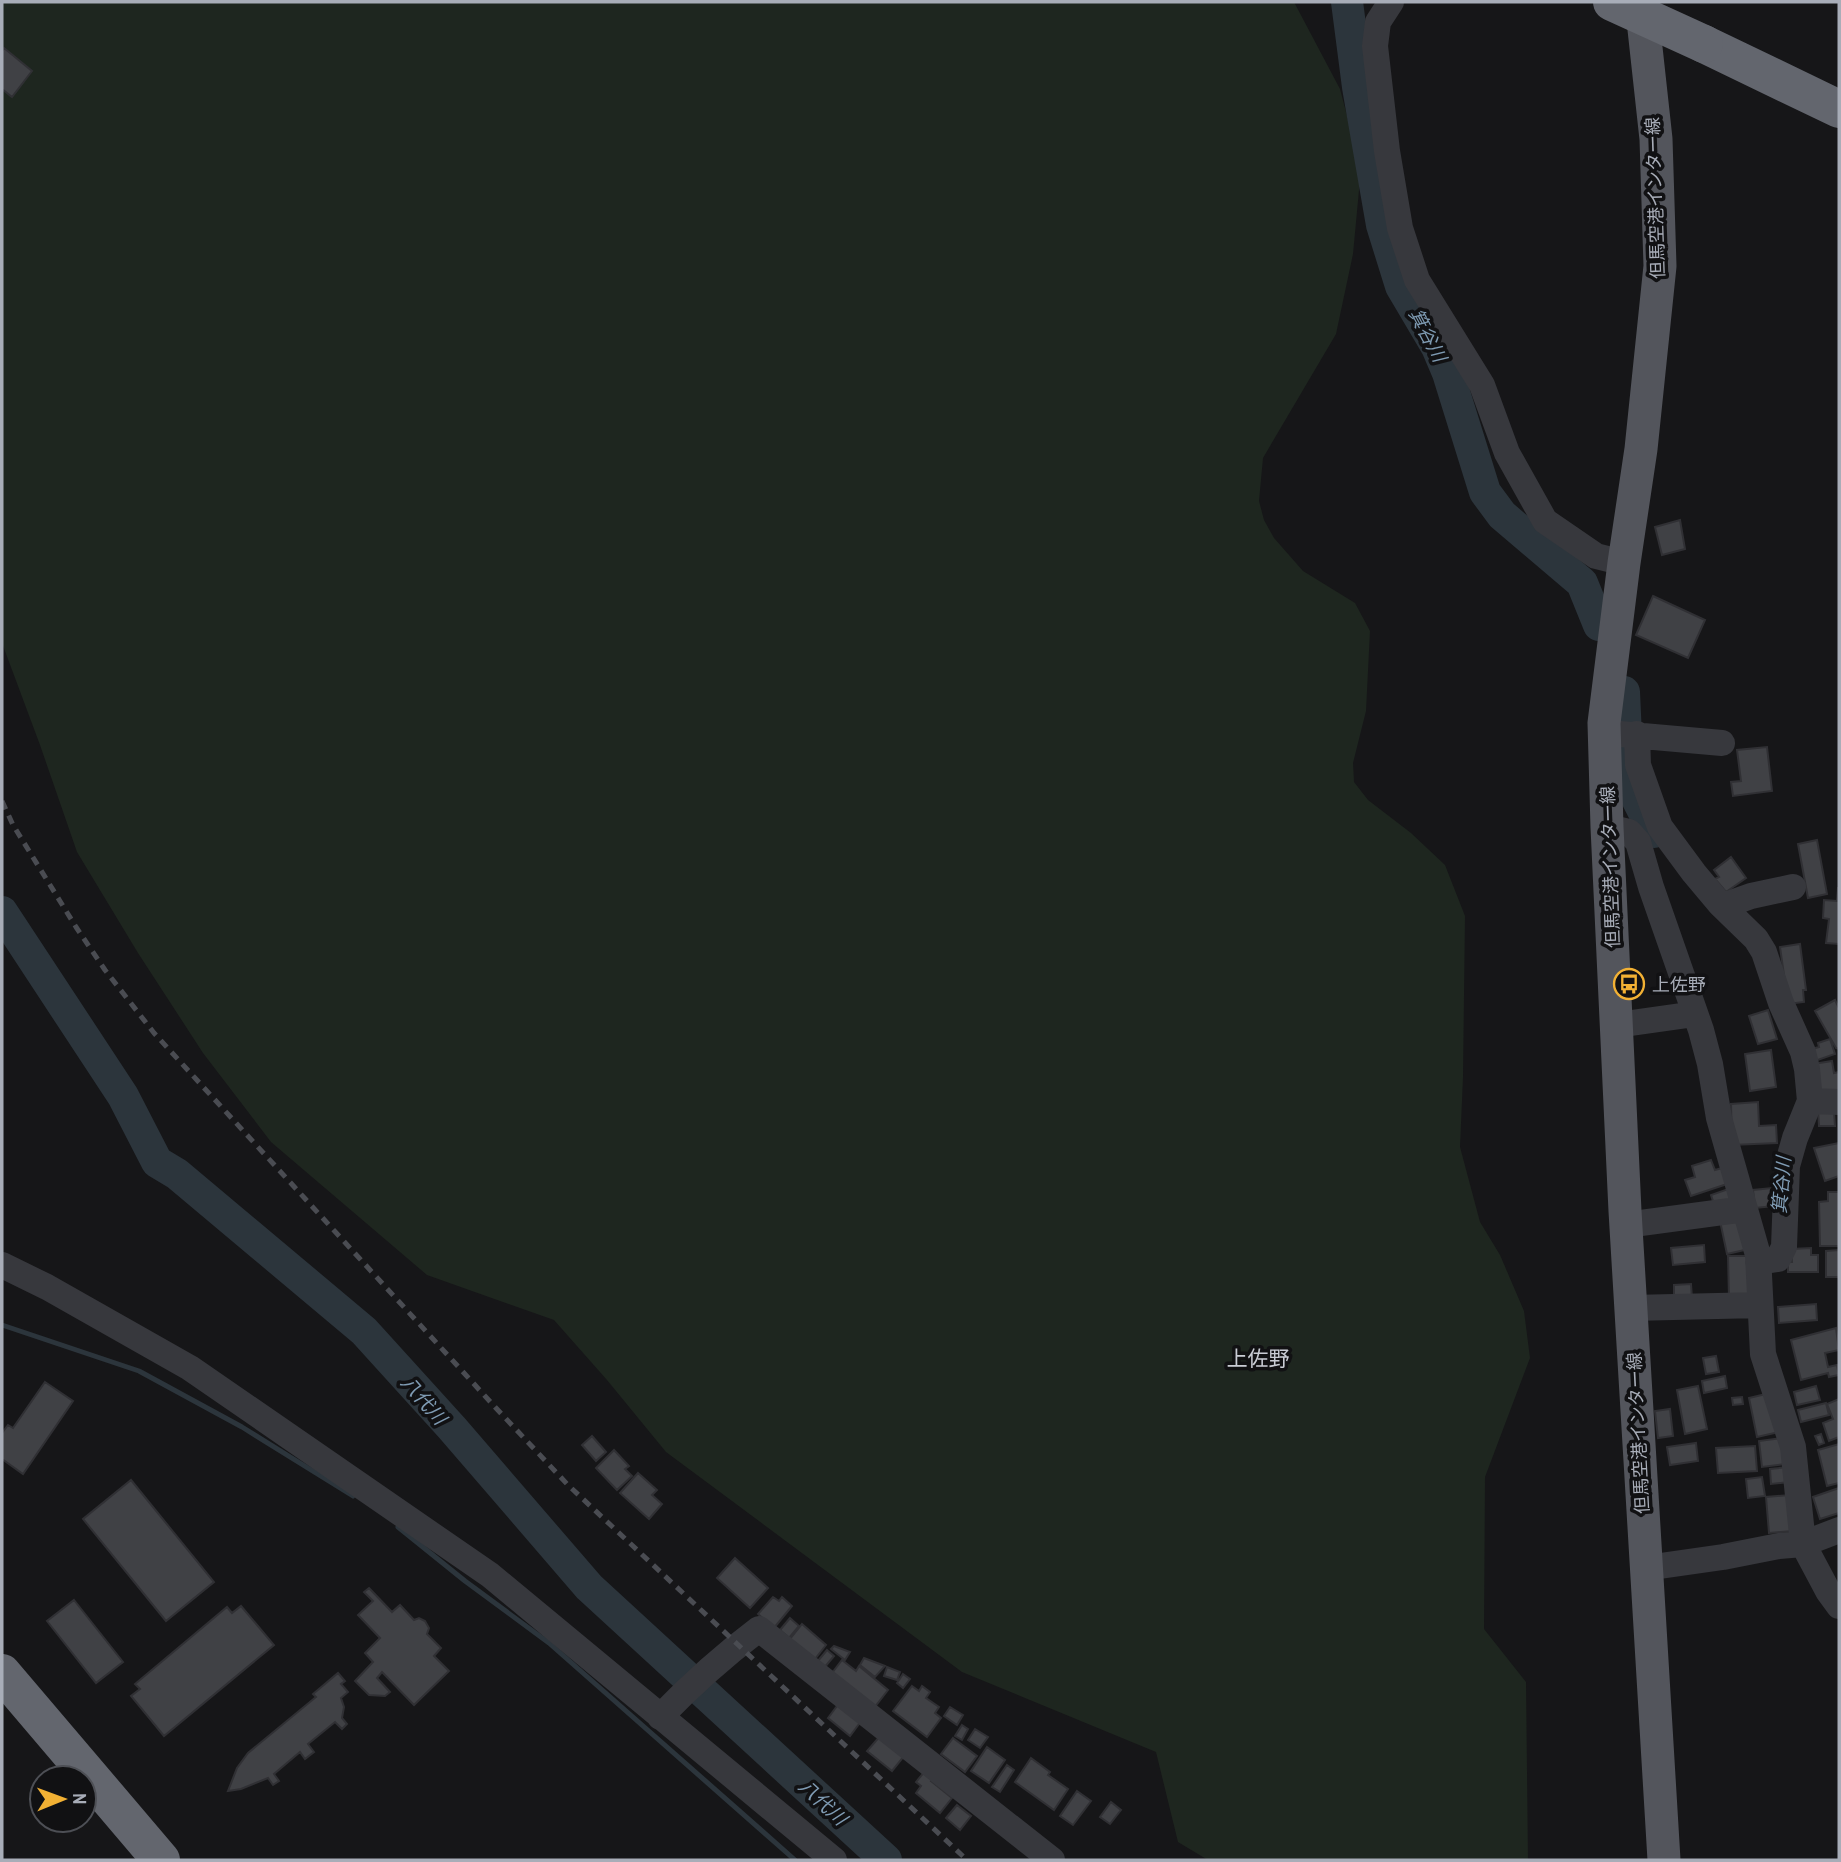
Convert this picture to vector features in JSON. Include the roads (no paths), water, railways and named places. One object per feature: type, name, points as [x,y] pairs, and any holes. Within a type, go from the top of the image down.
[{"type":"highway","points":[[1612,2],[1839,109]]},
{"type":"highway","points":[[2,1673],[161,1860]]},
{"type":"main road","name":"但馬空港インター線","points":[[1641,2],[1656,139],[1660,266],[1641,449],[1623,563],[1605,733],[1620,832],[1617,1025],[1626,1224],[1664,1860]]},
{"type":"street","points":[[1391,2],[1378,22],[1375,46],[1387,151],[1400,228],[1417,280],[1482,385],[1507,453],[1545,521],[1595,556],[1623,563]]},
{"type":"street","points":[[1605,733],[1721,743]]},
{"type":"street","points":[[1637,734],[1638,765],[1660,827],[1694,873],[1747,928],[1764,952],[1781,1003],[1803,1052],[1807,1069],[1810,1101],[1787,1166],[1784,1247],[1778,1258],[1758,1262]]},
{"type":"street","points":[[1620,832],[1660,827]]},
{"type":"street","points":[[1620,832],[1638,842],[1646,874],[1710,1064],[1719,1118],[1758,1262],[1763,1354],[1793,1447],[1802,1544],[1839,1606]]},
{"type":"street","points":[[1723,906],[1793,887]]},
{"type":"street","points":[[1617,1025],[1695,1014]]},
{"type":"street","points":[[1810,1101],[1839,1102]]},
{"type":"street","points":[[1626,1224],[1745,1209]]},
{"type":"street","points":[[2,1265],[47,1287],[190,1368],[490,1575],[834,1860]]},
{"type":"street","points":[[1631,1308],[1760,1305]]},
{"type":"street","points":[[1646,1568],[1802,1544],[1839,1530]]},
{"type":"street","points":[[660,1717],[689,1687],[759,1629],[1052,1860]]},
{"type":"waterway","name":"箕谷川","points":[[1347,2],[1358,87],[1382,225],[1401,286],[1437,347],[1448,373],[1485,492],[1502,515],[1582,583],[1599,625]]},
{"type":"waterway","name":"箕谷川","points":[[1624,692],[1628,781],[1654,832]]},
{"type":"waterway","name":"八代川","points":[[2,912],[123,1096],[157,1162],[177,1174],[364,1331],[589,1587],[886,1860]]},
{"type":"waterway","points":[[2,1325],[139,1371],[242,1427],[353,1496]]},
{"type":"waterway","points":[[398,1527],[549,1643],[795,1860]]},
{"type":"railway","points":[[2,801],[13,825],[76,927],[105,970],[154,1033],[568,1485],[967,1860]]},
{"type":"place","name":"上佐野","points":[[1629,984]]},
{"type":"district","name":"上佐野","points":[[1258,1358]]}]
